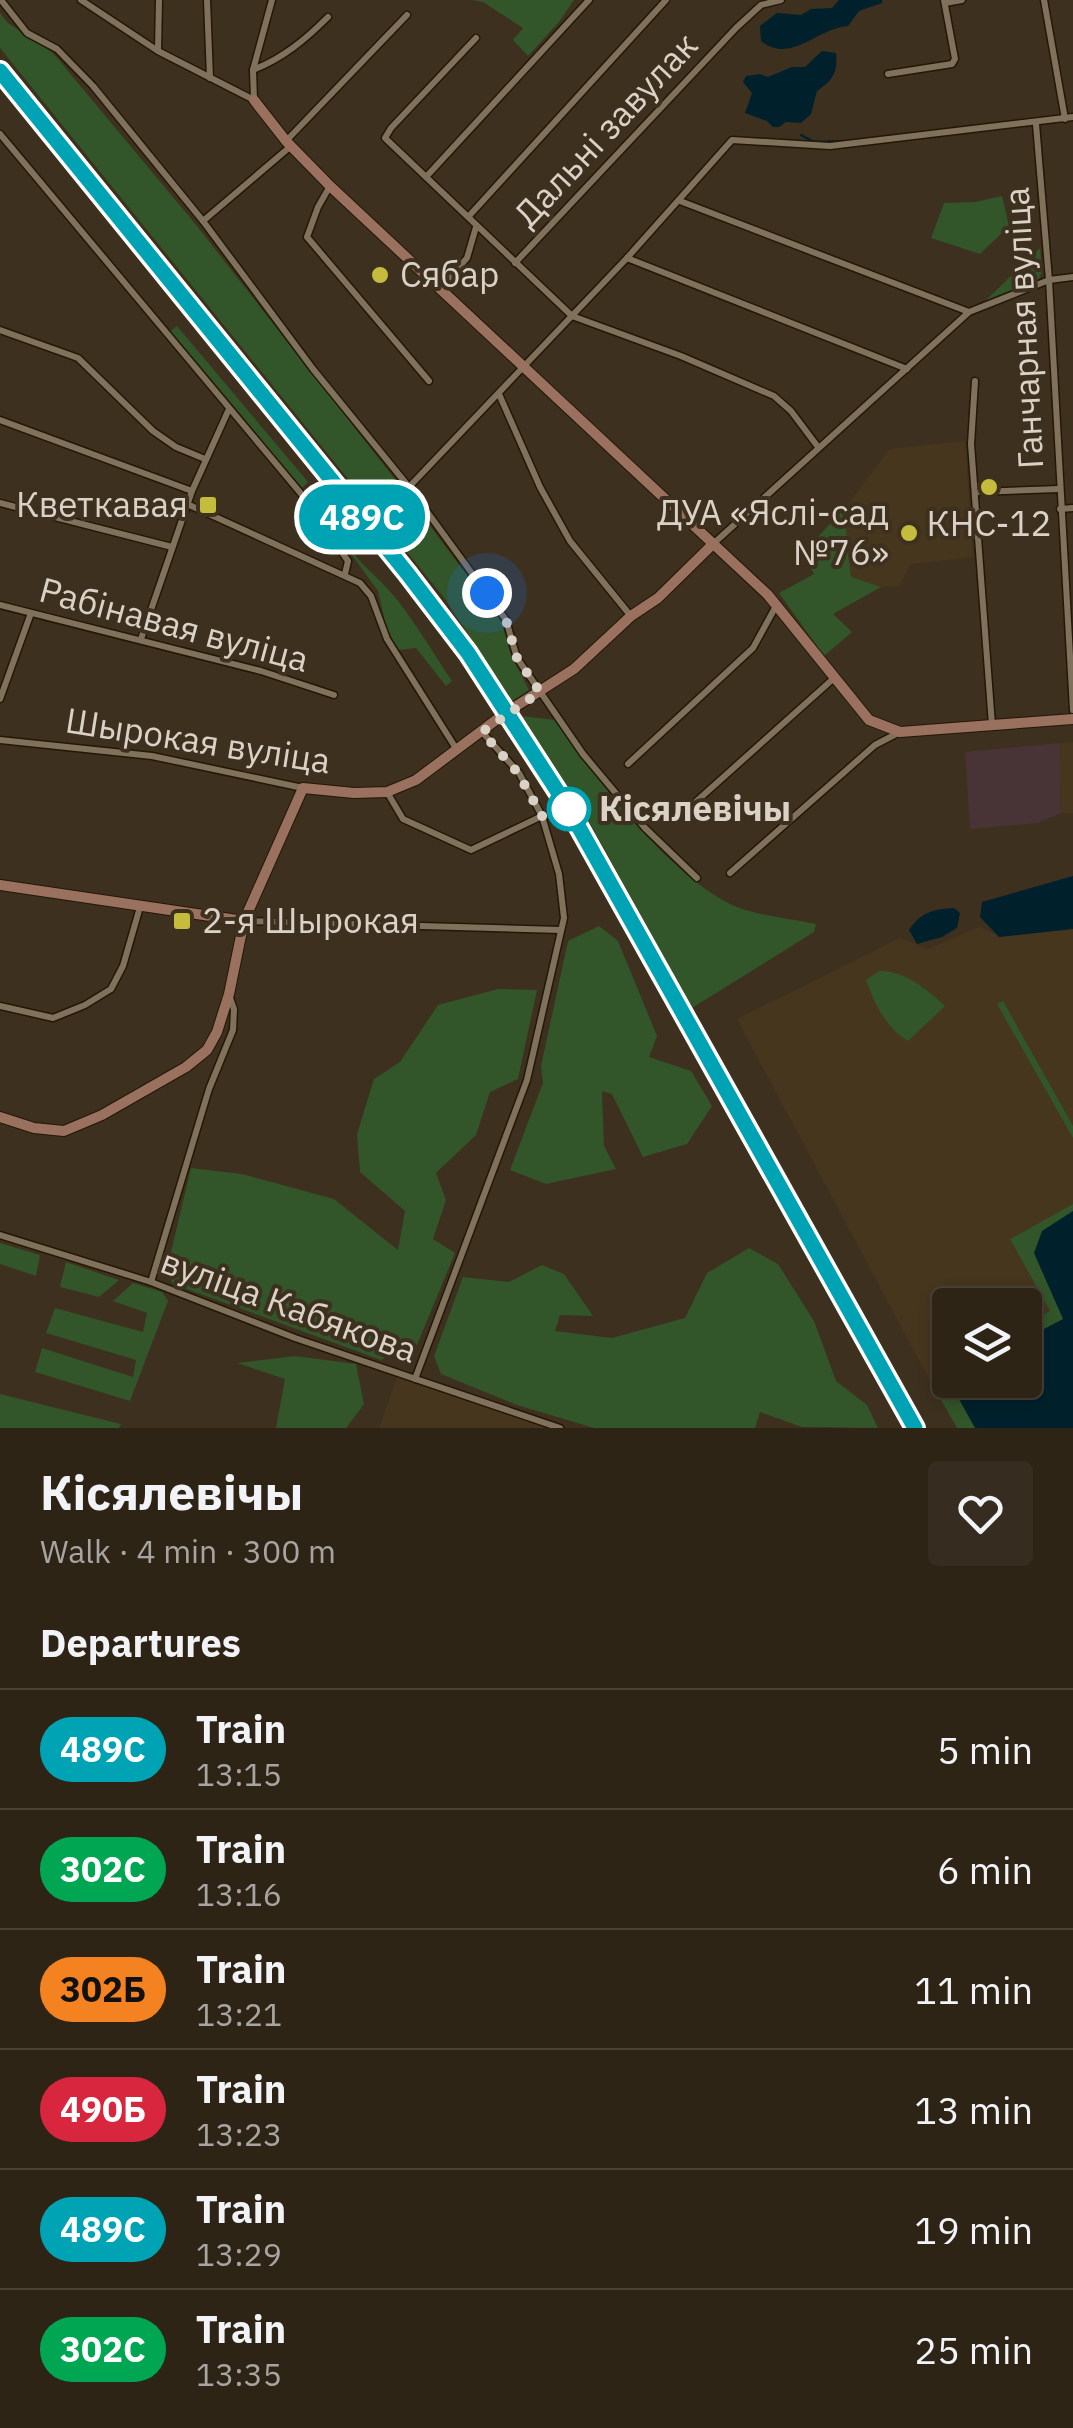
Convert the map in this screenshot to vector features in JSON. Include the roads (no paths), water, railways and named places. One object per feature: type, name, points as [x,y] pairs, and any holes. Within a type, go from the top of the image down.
[{"type":"street","points":[[1,0],[28,33],[57,49],[93,86],[202,220],[409,487],[506,620],[517,658],[618,797],[697,878]]},
{"type":"street","points":[[81,0],[158,51],[254,100],[288,144],[330,186],[776,605],[869,720],[900,732]]},
{"type":"street","points":[[158,51],[159,0]]},
{"type":"street","points":[[207,0],[210,78]]},
{"type":"street","points":[[254,100],[253,70],[272,0]]},
{"type":"street","points":[[426,177],[589,0]]},
{"type":"street","points":[[468,216],[666,0]]},
{"type":"street","name":"Дальні завулак","points":[[515,263],[736,28],[762,5],[782,0]]},
{"type":"street","points":[[888,74],[952,64],[955,58],[945,2],[962,0]]},
{"type":"street","points":[[409,487],[627,258],[732,140],[830,146],[1069,118],[1044,0]]},
{"type":"street","points":[[202,220],[288,144],[407,14]]},
{"type":"street","points":[[253,70],[275,61],[328,17]]},
{"type":"street","points":[[476,38],[390,128],[385,138],[572,316],[774,396],[792,410],[818,447]]},
{"type":"street","name":"Ганчарная вуліца","points":[[1036,124],[1049,280],[1073,710]]},
{"type":"street","points":[[0,134],[304,496],[348,561],[345,574]]},
{"type":"street","points":[[330,186],[307,238],[430,382]]},
{"type":"street","points":[[680,200],[969,312]]},
{"type":"street","points":[[440,288],[467,258],[476,227]]},
{"type":"street","points":[[627,258],[907,369]]},
{"type":"street","points":[[713,544],[969,312],[1049,280],[1073,278]]},
{"type":"street","points":[[0,330],[78,358],[152,430],[205,458]]},
{"type":"street","points":[[975,380],[971,444],[992,724]]},
{"type":"street","points":[[499,394],[540,488],[570,542],[631,616]]},
{"type":"street","points":[[140,639],[187,504],[228,408]]},
{"type":"street","points":[[0,420],[192,491]]},
{"type":"street","points":[[975,492],[1058,489]]},
{"type":"street","points":[[0,503],[172,547]]},
{"type":"street","points":[[187,504],[360,583],[371,596],[388,639],[458,751]]},
{"type":"street","points":[[1060,508],[1073,508]]},
{"type":"street","name":"Шырокая вуліца","points":[[0,740],[152,756],[303,788],[387,792],[416,780],[574,668],[631,616],[658,598],[713,544]]},
{"type":"street","name":"Рабінавая вуліца","points":[[0,605],[260,671],[334,696]]},
{"type":"street","points":[[628,764],[754,648],[776,605]]},
{"type":"street","points":[[0,699],[31,613]]},
{"type":"street","points":[[680,816],[833,679]]},
{"type":"street","points":[[730,873],[875,745],[900,732],[1073,719]]},
{"type":"street","points":[[415,1379],[527,1080],[564,918],[562,888],[542,816],[518,773],[482,732]]},
{"type":"street","points":[[0,1117],[57,1132],[102,1115],[200,1057],[217,1032],[244,921],[303,788]]},
{"type":"street","points":[[387,792],[403,819],[471,850],[542,816]]},
{"type":"street","points":[[0,885],[244,921],[560,930]]},
{"type":"street","points":[[0,1006],[54,1018],[111,989],[123,966],[140,906]]},
{"type":"street","points":[[151,1282],[209,1089],[233,1030],[234,1008],[229,994]]},
{"type":"street","name":"вуліца Кабякова","points":[[0,1235],[151,1282],[295,1338],[560,1428]]},
{"type":"water","points":[[839,0],[882,3],[859,11],[848,26],[793,47],[782,49],[761,41],[760,26],[777,13],[801,15],[811,9],[832,8]]},
{"type":"water","points":[[822,51],[836,53],[835,71],[817,91],[811,114],[801,123],[786,122],[773,127],[745,113],[752,93],[743,82],[746,76],[768,77],[792,67],[805,67]]},
{"type":"water","points":[[1073,876],[1073,929],[999,937],[980,917],[982,902]]},
{"type":"water","points":[[954,908],[960,913],[957,928],[917,944],[909,930],[918,920],[933,911]]},
{"type":"water","points":[[1073,1211],[1073,1428],[975,1428],[958,1398],[1042,1398],[1042,1330],[1063,1319],[1034,1253],[1042,1231]]},
{"type":"waterway","points":[[801,135],[814,142],[847,141]]},
{"type":"railway","points":[[0,64],[450,619],[512,708],[572,803],[921,1428]]},
{"type":"train","name":"489С","points":[[0,71],[407,573],[508,712],[567,806],[915,1428]]},
{"type":"place","name":"Сябар","points":[[380,275]]},
{"type":"place","name":"КНС-12","points":[[989,487]]},
{"type":"place","name":"Кветкавая","points":[[208,505]]},
{"type":"place","name":"ДУА «Яслі-сад №76»","points":[[909,533]]},
{"type":"place","name":"Кісялевічы","points":[[569,809]]},
{"type":"place","name":"2-я Шырокая","points":[[182,921]]}]
